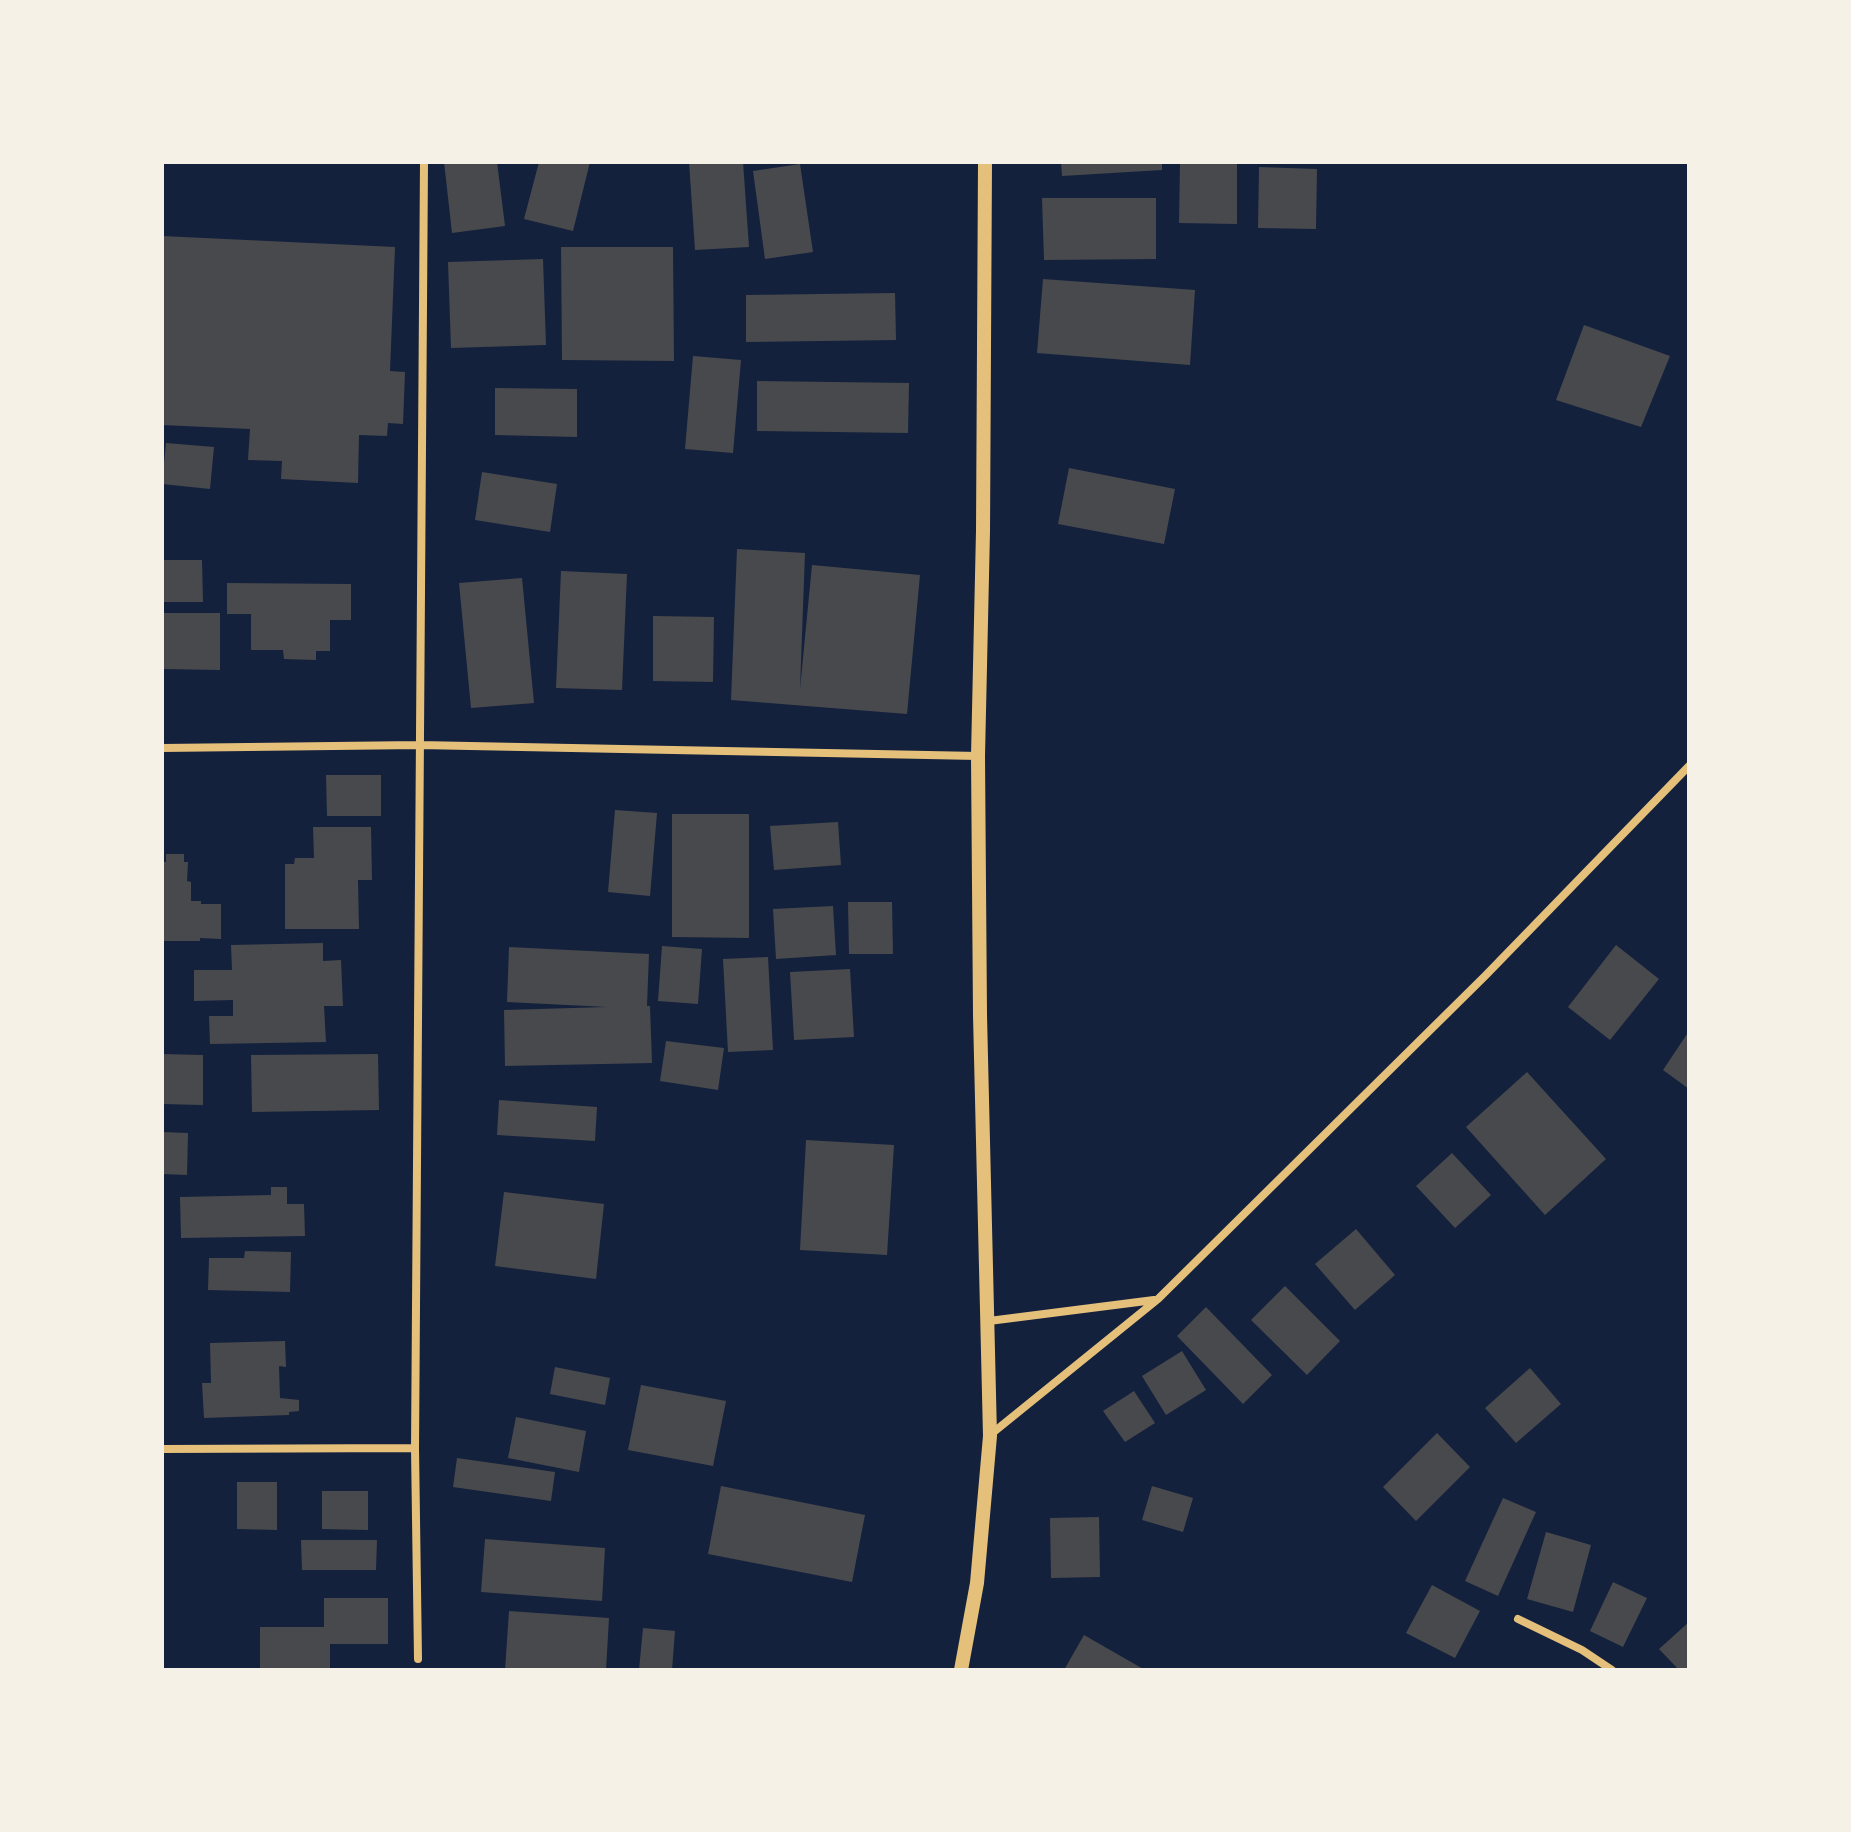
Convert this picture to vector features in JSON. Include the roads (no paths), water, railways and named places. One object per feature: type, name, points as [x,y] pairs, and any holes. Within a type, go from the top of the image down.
[{"type":"street","points":[[418,1659],[415,1448],[424,162]]},
{"type":"street","points":[[961,1670],[977,1583],[990,1436],[980,1015],[978,756],[985,162]]},
{"type":"street","points":[[162,748],[419,745],[978,756]]},
{"type":"street","points":[[990,1436],[1158,1299],[1485,976],[1689,766]]},
{"type":"street","points":[[989,1321],[1158,1299]]},
{"type":"street","points":[[162,1449],[415,1448]]},
{"type":"street","points":[[1518,1619],[1582,1650],[1612,1670]]}]
